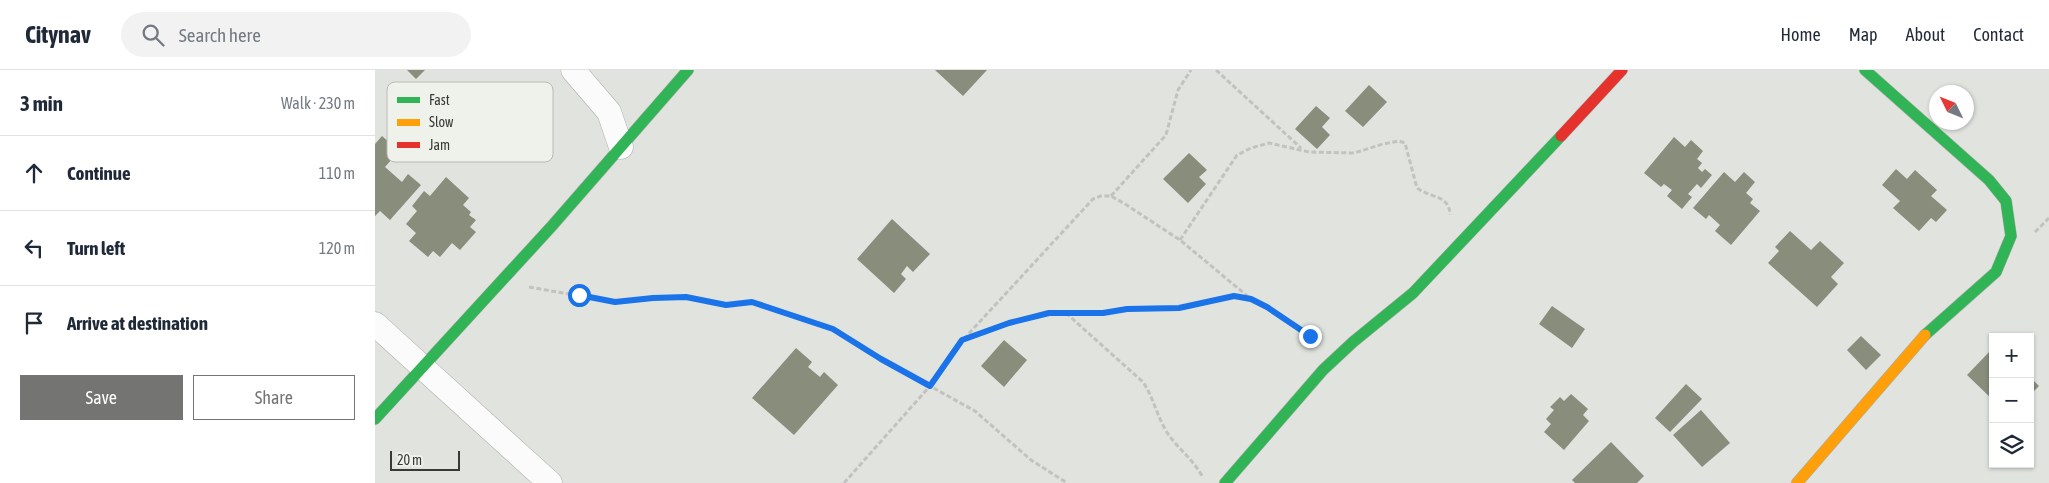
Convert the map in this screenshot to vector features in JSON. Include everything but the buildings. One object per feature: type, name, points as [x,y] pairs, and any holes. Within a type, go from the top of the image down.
[{"type":"street","points":[[573,70],[609,112],[621,147]]},
{"type":"street","points":[[375,419],[497,286],[688,70]]},
{"type":"street","points":[[1225,483],[1323,370],[1353,342],[1413,293],[1622,70]]},
{"type":"street","points":[[1797,483],[1927,330],[1996,272],[2011,236],[2010,219],[2005,201],[1989,180],[1865,70]]},
{"type":"street","points":[[375,324],[550,483]]},
{"type":"path","points":[[1111,196],[1166,135],[1178,90],[1191,70]]},
{"type":"path","points":[[1216,70],[1301,149]]},
{"type":"path","points":[[1180,240],[1237,155],[1251,148],[1269,143],[1309,152],[1354,153],[1399,141],[1405,143],[1417,188],[1426,195],[1444,200],[1449,206],[1453,251]]},
{"type":"path","points":[[843,483],[930,386],[962,340],[1093,199],[1101,196],[1111,196],[1180,240],[1251,299],[1267,307],[1310,336],[1353,342]]},
{"type":"path","points":[[497,286],[537,288],[615,302],[678,297],[726,305],[752,302],[833,329],[881,359],[975,411],[1031,460],[1067,483]]},
{"type":"path","points":[[962,340],[1009,323],[1049,313],[1103,313],[1127,309],[1179,308],[1234,296],[1251,299]]},
{"type":"path","points":[[1065,312],[1143,382],[1153,396],[1165,430],[1194,460],[1205,483]]},
{"type":"traffic: fast","points":[[375,419],[551,227],[688,70]]},
{"type":"traffic: fast","points":[[1865,70],[1989,180],[2006,201],[2011,236],[1996,272],[1925,335]]},
{"type":"traffic: fast","points":[[1225,483],[1323,370],[1353,342],[1413,293],[1561,136]]},
{"type":"traffic: slow","points":[[1797,483],[1925,335]]},
{"type":"traffic: jam","points":[[1561,136],[1622,70]]},
{"type":"route","points":[[579,295],[615,302],[686,297],[726,305],[752,302],[833,329],[881,359],[930,386],[962,340],[1009,323],[1049,313],[1103,313],[1127,309],[1179,308],[1234,296],[1251,299],[1267,307],[1310,336]]}]
